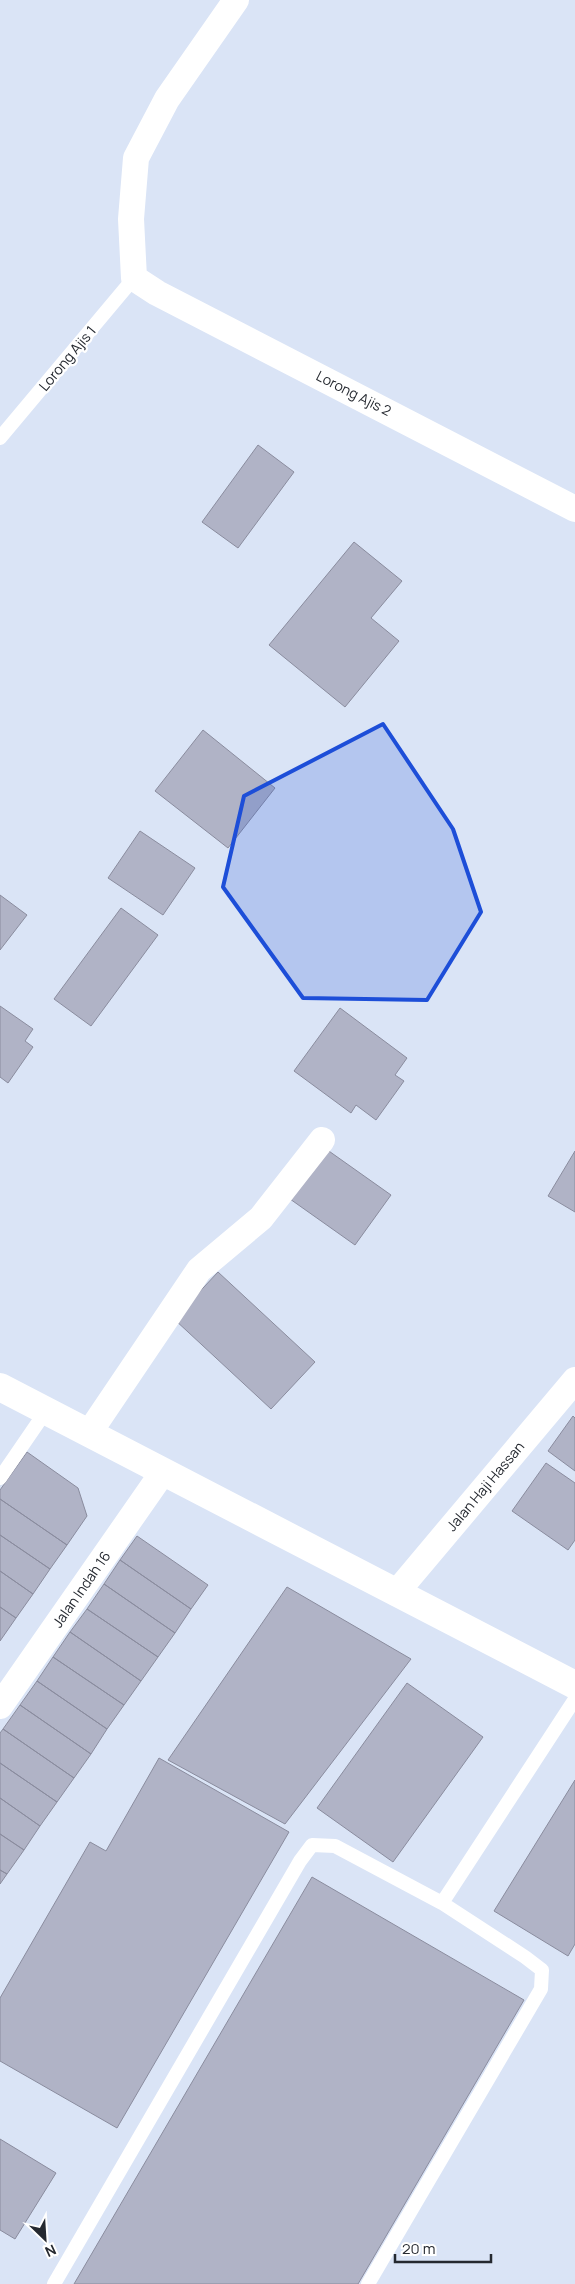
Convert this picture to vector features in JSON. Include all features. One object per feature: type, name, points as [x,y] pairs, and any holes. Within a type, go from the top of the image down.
[{"type":"street","points":[[134,278],[131,219],[136,158],[167,99],[236,0]]},
{"type":"street","name":"Lorong Ajis 2","points":[[134,278],[157,293],[575,509]]},
{"type":"street","points":[[88,1433],[199,1270],[260,1218],[322,1140]]},
{"type":"street","name":"Jalan Haji Hassan","points":[[396,1592],[575,1380]]},
{"type":"street","points":[[0,1387],[575,1685]]},
{"type":"street","name":"Jalan Indah 16","points":[[0,1706],[163,1472]]},
{"type":"lane","name":"Lorong Ajis 1","points":[[0,438],[134,278]]},
{"type":"lane","points":[[0,1478],[46,1411]]},
{"type":"lane","points":[[442,1903],[575,1699]]},
{"type":"lane","points":[[54,2284],[295,1870],[312,1845],[335,1846],[442,1903],[542,1970],[541,1989],[368,2284]]},
{"type":"highlighted area","points":[[383,724],[453,829],[481,912],[427,1000],[303,998],[223,887],[244,796]]},
{"type":"building","points":[[258,445],[294,472],[238,548],[202,522]]},
{"type":"building","points":[[354,542],[402,581],[371,618],[399,641],[345,707],[269,645]]},
{"type":"building","points":[[203,730],[275,788],[228,848],[155,791]]},
{"type":"building","points":[[140,831],[195,868],[163,915],[108,878]]},
{"type":"building","points":[[0,895],[27,915],[0,950]]},
{"type":"building","points":[[121,908],[158,935],[91,1026],[54,999]]},
{"type":"building","points":[[0,1006],[33,1029],[25,1041],[33,1047],[8,1083],[0,1077]]},
{"type":"building","points":[[340,1008],[407,1058],[395,1075],[404,1081],[376,1120],[356,1105],[351,1113],[294,1071]]},
{"type":"building","points":[[326,1149],[391,1195],[355,1245],[290,1199]]},
{"type":"building","points":[[575,1151],[575,1212],[548,1196]]},
{"type":"building","points":[[218,1272],[315,1362],[271,1409],[174,1319]]},
{"type":"building","points":[[573,1416],[575,1418],[575,1471],[548,1451]]},
{"type":"building","points":[[27,1452],[78,1488],[87,1516],[67,1545],[0,1499],[0,1490]]},
{"type":"building","points":[[546,1463],[575,1483],[575,1540],[568,1550],[512,1511]]},
{"type":"building","points":[[0,1499],[67,1545],[50,1569],[0,1535]]},
{"type":"building","points":[[0,1535],[50,1569],[33,1594],[0,1571]]},
{"type":"building","points":[[137,1536],[208,1585],[191,1609],[120,1560]]},
{"type":"building","points":[[120,1560],[191,1609],[175,1633],[104,1584]]},
{"type":"building","points":[[0,1571],[33,1594],[16,1618],[0,1607]]},
{"type":"building","points":[[104,1584],[175,1633],[158,1657],[87,1609]]},
{"type":"building","points":[[287,1587],[411,1659],[285,1824],[168,1760]]},
{"type":"building","points":[[0,1607],[16,1618],[0,1641]]},
{"type":"building","points":[[87,1609],[158,1657],[141,1681],[70,1632]]},
{"type":"building","points":[[70,1632],[141,1681],[124,1705],[53,1657]]},
{"type":"building","points":[[53,1657],[124,1705],[107,1729],[37,1681]]},
{"type":"building","points":[[37,1681],[107,1729],[91,1754],[20,1705]]},
{"type":"building","points":[[407,1683],[483,1737],[393,1862],[317,1808]]},
{"type":"building","points":[[20,1705],[91,1754],[74,1778],[3,1729]]},
{"type":"building","points":[[3,1729],[74,1778],[57,1802],[0,1763],[0,1733]]},
{"type":"building","points":[[159,1758],[289,1832],[117,2128],[0,2061],[0,1998],[90,1842],[106,1851]]},
{"type":"building","points":[[0,1763],[57,1802],[40,1826],[0,1798]]},
{"type":"building","points":[[575,1780],[575,1944],[568,1956],[494,1911]]},
{"type":"building","points":[[0,1798],[40,1826],[24,1850],[0,1834]]},
{"type":"building","points":[[0,1834],[24,1850],[7,1874],[0,1870]]},
{"type":"building","points":[[0,1870],[7,1874],[0,1884]]},
{"type":"building","points":[[312,1877],[524,2000],[358,2284],[74,2284]]},
{"type":"building","points":[[0,2139],[56,2173],[15,2239],[0,2230]]}]
